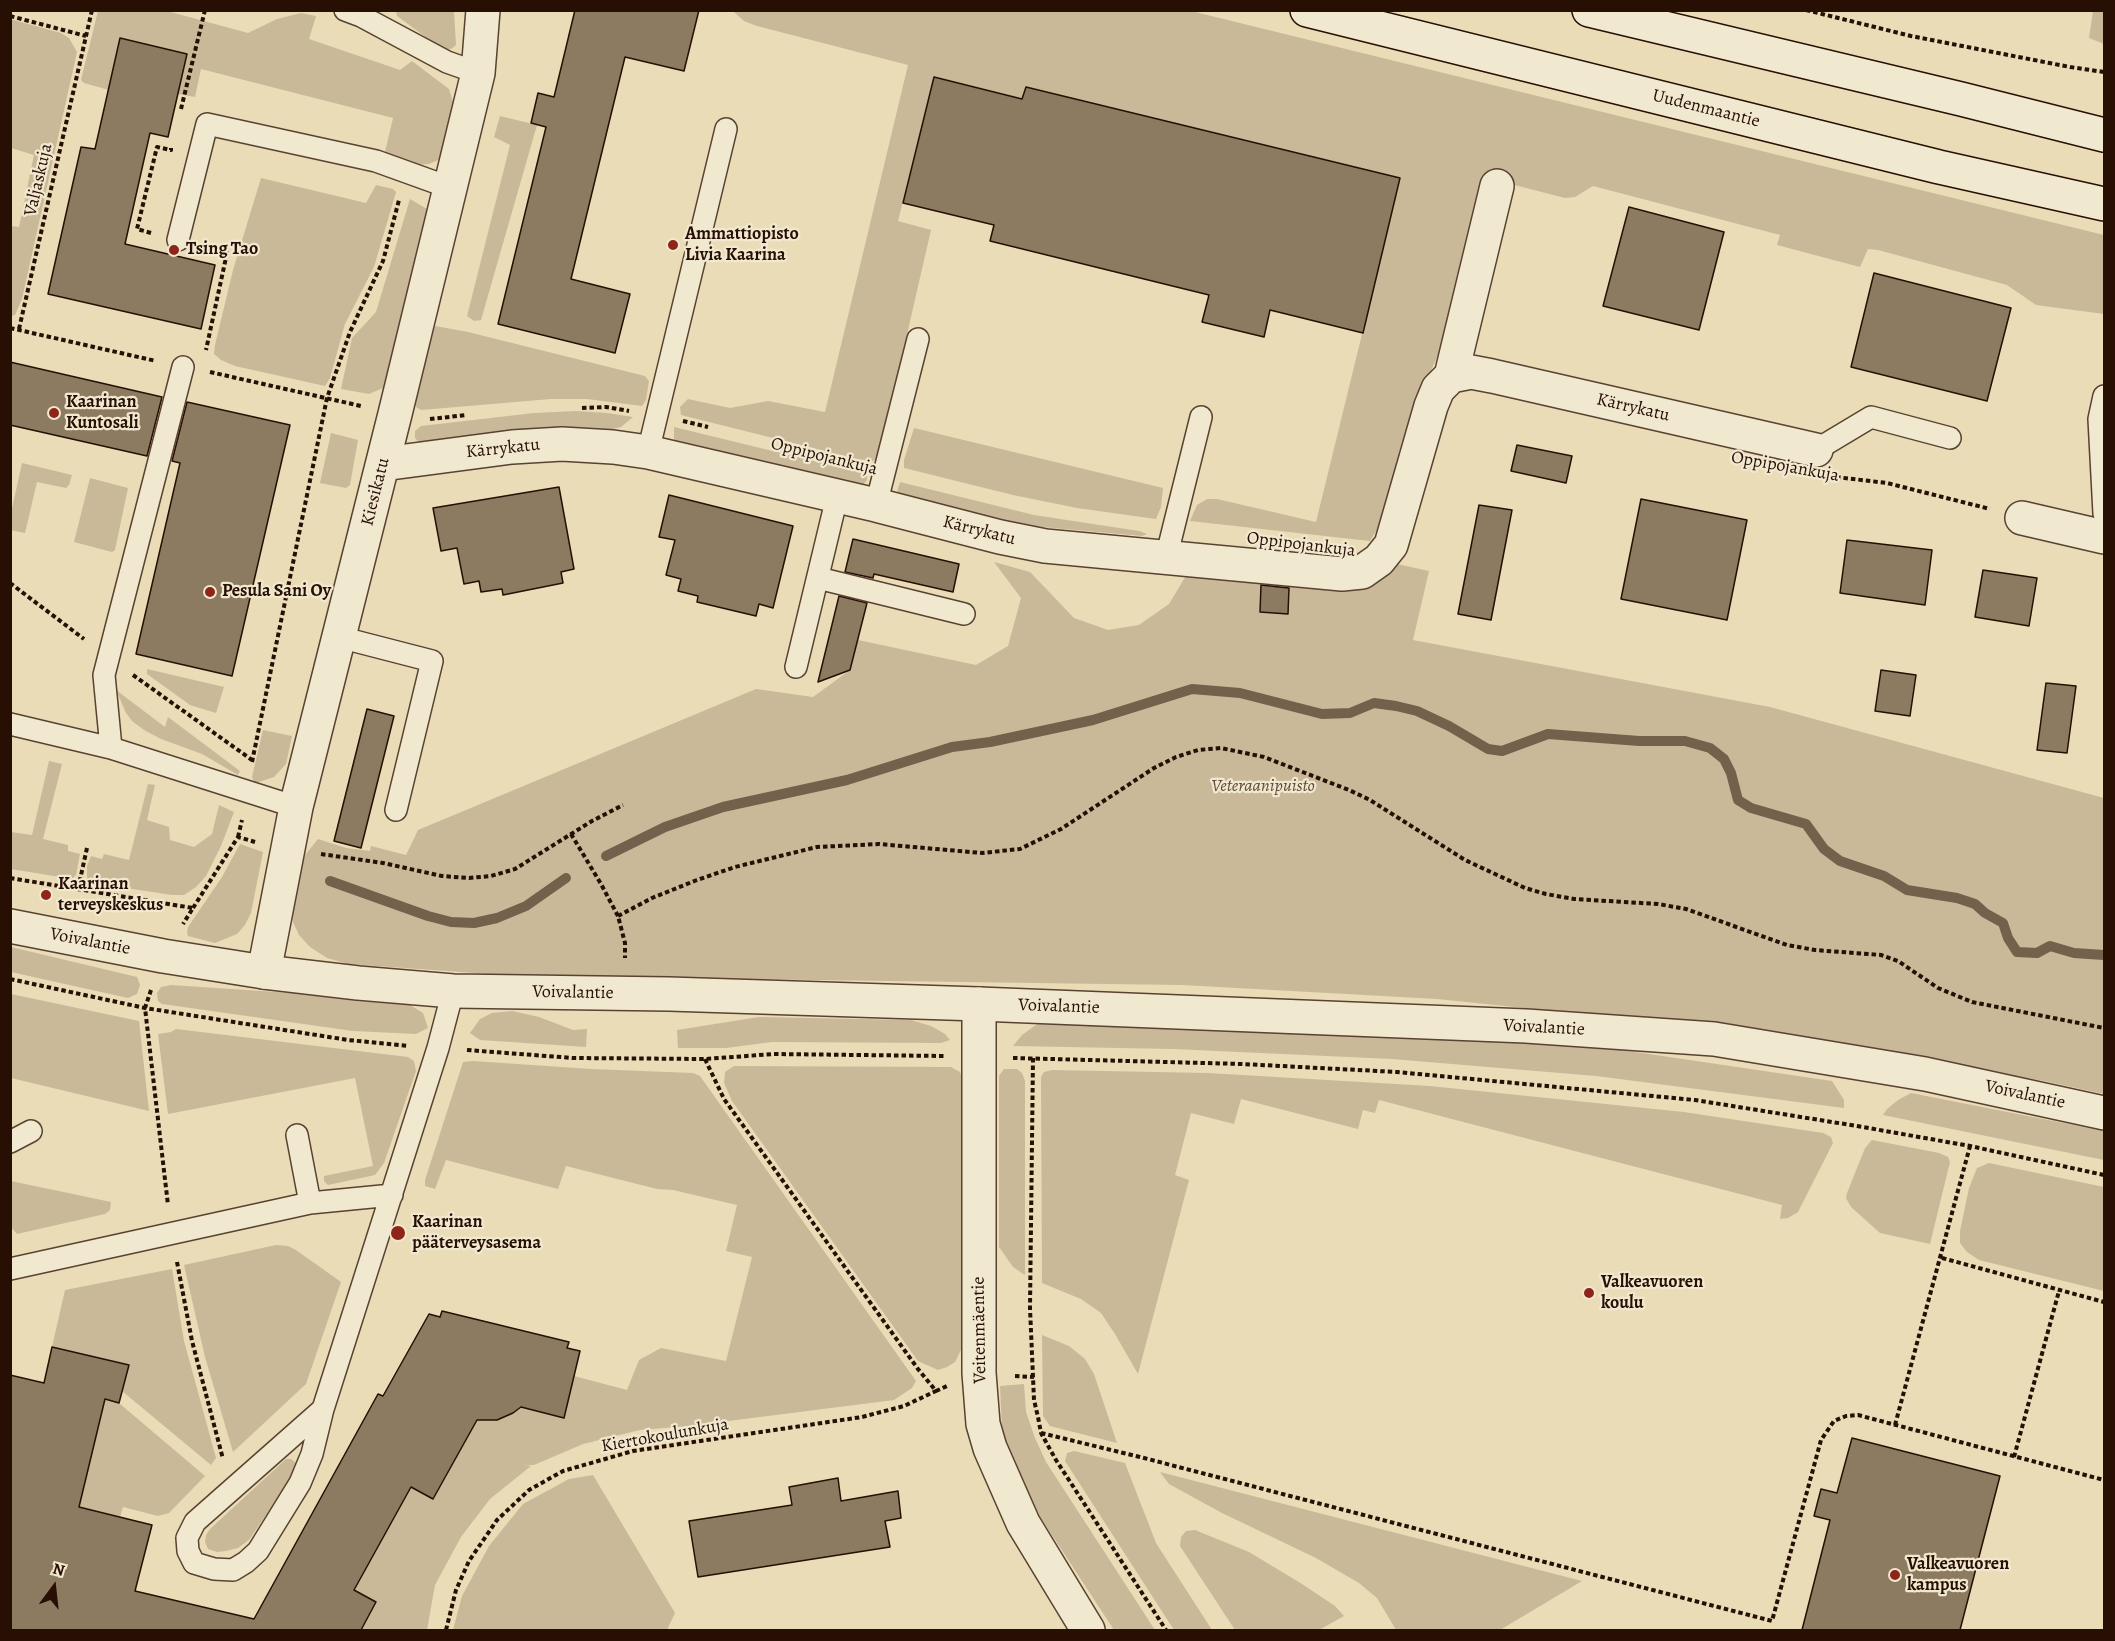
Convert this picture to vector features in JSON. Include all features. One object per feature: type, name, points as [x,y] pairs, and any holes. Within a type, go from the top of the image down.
[{"type":"street","name":"Kiesikatu","points":[[264,972],[296,807],[383,464],[478,73],[483,10]]},
{"type":"street","points":[[1589,10],[2104,135]]},
{"type":"street","name":"Uudenmaantie","points":[[1322,12],[1939,167],[2104,204]]},
{"type":"street","name":"Kärrykatu","points":[[383,464],[512,447],[562,444],[613,447],[648,452],[1045,546],[1342,574],[1362,572],[1379,560],[1391,545],[1431,406],[1438,389],[1451,376],[1497,186]]},
{"type":"street","name":"Kärrykatu","points":[[1451,376],[1471,372],[1492,376],[1824,463]]},
{"type":"street","points":[[2022,518],[2104,537]]},
{"type":"street","name":"Voivalantie","points":[[10,926],[163,956],[264,972],[453,991],[979,1004],[1526,1026],[1714,1039],[1925,1074],[2104,1113]]},
{"type":"street","name":"Veitenmäentie","points":[[979,1004],[979,1373],[983,1424],[990,1448],[1023,1523],[1088,1630]]},
{"type":"lane","points":[[345,10],[361,16],[447,62],[478,73]]},
{"type":"lane","points":[[178,240],[207,124],[376,161],[451,188]]},
{"type":"lane","points":[[648,452],[726,129]]},
{"type":"lane","points":[[876,505],[918,339]]},
{"type":"lane","points":[[111,748],[104,675],[183,367]]},
{"type":"lane","points":[[2104,396],[2099,419],[2104,514]]},
{"type":"lane","points":[[1166,558],[1201,417]]},
{"type":"lane","points":[[1824,463],[1871,417],[1950,438]]},
{"type":"lane","points":[[796,667],[837,497]]},
{"type":"lane","points":[[818,578],[964,614]]},
{"type":"lane","points":[[339,637],[432,661],[396,810]]},
{"type":"lane","points":[[10,724],[111,748],[296,807]]},
{"type":"lane","points":[[323,1409],[195,1522],[188,1538],[188,1551],[194,1563],[214,1569],[233,1570],[258,1551],[300,1483],[312,1454],[323,1409],[438,1048],[453,991]]},
{"type":"lane","points":[[10,1142],[31,1131]]},
{"type":"lane","points":[[297,1135],[310,1203]]},
{"type":"lane","points":[[10,1269],[310,1203],[392,1195]]},
{"type":"path","name":"Valjaskuja","points":[[19,330],[92,10]]},
{"type":"path","points":[[1806,10],[1911,36],[2104,72]]},
{"type":"path","points":[[10,16],[86,36]]},
{"type":"path","points":[[238,837],[249,793],[252,760],[327,398],[350,332],[383,261],[406,172]]},
{"type":"path","points":[[573,408],[606,407],[657,414],[714,429]]},
{"type":"path","points":[[395,414],[418,420],[475,414]]},
{"type":"path","name":"Oppipojankuja","points":[[1824,463],[1887,483],[2022,518]]},
{"type":"path","points":[[618,916],[652,898],[697,880],[735,867],[818,847],[879,844],[982,853],[1020,849],[1061,829],[1154,768],[1176,757],[1198,750],[1221,748],[1264,757],[1349,790],[1370,800],[1465,860],[1525,888],[1574,899],[1658,904],[1686,909],[1787,945],[1815,950],[1881,955],[1898,961],[1938,988],[1972,1002],[2104,1028]]},
{"type":"path","points":[[337,856],[442,876],[469,878],[491,876],[515,869],[592,820],[623,805]]},
{"type":"path","points":[[571,834],[602,884],[618,916],[625,943],[623,994]]},
{"type":"path","points":[[78,889],[87,848]]},
{"type":"path","points":[[10,979],[145,1008],[348,1040],[573,1058],[705,1059],[774,1054],[980,1056],[1242,1064],[1397,1072],[1532,1084],[1695,1100],[1970,1146],[2104,1175]]},
{"type":"path","points":[[1034,1058],[1030,1308],[1034,1400],[1041,1433],[1068,1480],[1166,1630]]},
{"type":"path","points":[[705,1059],[724,1099],[918,1369]]},
{"type":"path","points":[[1895,1425],[1942,1258],[1970,1146]]},
{"type":"path","points":[[1942,1258],[2104,1302]]},
{"type":"path","points":[[2014,1457],[2059,1290]]},
{"type":"path","name":"Kiertokoulunkuja","points":[[446,1630],[456,1590],[469,1561],[497,1520],[529,1490],[563,1471],[633,1452],[862,1417],[904,1406],[936,1391]]},
{"type":"path","points":[[1041,1433],[1772,1621],[1821,1440],[1834,1421],[1846,1416],[1858,1415],[2104,1479]]},
{"type":"green space","points":[[98,11],[167,11],[248,33],[277,19],[301,13],[316,16],[309,39],[400,70],[412,61],[449,89],[453,102],[453,113],[441,159],[429,164],[416,165],[396,161],[385,152],[393,118],[201,69],[195,97],[178,94],[187,55],[109,90],[84,83],[81,80]]},
{"type":"green space","points":[[396,11],[454,11],[456,45],[451,49],[442,49],[397,16]]},
{"type":"green space","points":[[733,11],[1191,11],[2104,235],[2104,314],[2036,305],[2007,285],[1878,250],[1868,249],[1860,267],[1777,245],[1780,235],[1593,186],[1575,197],[1565,198],[1499,181],[1438,355],[1411,415],[1380,525],[1370,541],[1190,521],[1197,505],[1207,499],[1217,499],[1316,522],[1400,179],[1026,87],[1022,99],[934,77],[898,221],[931,230],[879,456],[873,461],[857,459],[681,415],[680,407],[688,399],[730,408],[768,401],[825,412],[908,65],[757,26],[744,21]]},
{"type":"green space","points":[[2093,11],[2104,11],[2104,44],[2089,38]]},
{"type":"green space","points":[[10,19],[61,33],[69,38],[77,52],[22,299],[15,315],[11,316],[11,226],[19,227],[34,155],[11,148]]},
{"type":"green space","points":[[500,116],[537,125],[481,320],[474,321],[467,316],[510,145],[494,137]]},
{"type":"green space","points":[[261,178],[366,203],[376,185],[393,189],[396,192],[374,267],[345,324],[330,378],[325,386],[235,366],[214,354],[233,270]]},
{"type":"green space","points":[[410,199],[427,209],[428,214],[383,388],[369,394],[341,389],[352,338],[376,312]]},
{"type":"green space","points":[[435,326],[468,332],[645,376],[649,381],[646,400],[642,406],[587,399],[551,399],[421,410],[416,407],[414,400]]},
{"type":"green space","points":[[577,411],[633,417],[621,427],[608,430],[430,444],[415,438],[415,431],[421,426],[534,413]]},
{"type":"green space","points":[[674,427],[867,474],[867,480],[863,485],[679,443],[674,440]]},
{"type":"green space","points":[[914,428],[1163,488],[1161,507],[1156,519],[1077,508],[904,468],[904,460]]},
{"type":"green space","points":[[331,433],[358,440],[350,485],[346,488],[320,483]]},
{"type":"green space","points":[[22,463],[72,475],[66,488],[37,482],[25,533],[10,530],[11,513]]},
{"type":"green space","points":[[90,478],[128,488],[115,550],[112,552],[74,542]]},
{"type":"green space","points":[[900,482],[1034,515],[1147,534],[1142,536],[1020,525],[900,497],[897,492]]},
{"type":"green space","name":"Veteraanipuisto","points":[[994,562],[1030,572],[1074,618],[1108,630],[1139,625],[1169,604],[1187,574],[1337,591],[1363,586],[1397,564],[1429,571],[1413,640],[1770,707],[2104,798],[2104,1094],[2044,1081],[1839,1046],[1641,1020],[1437,999],[1182,985],[518,976],[348,964],[327,958],[310,947],[299,935],[293,922],[292,904],[305,855],[318,839],[346,848],[370,851],[371,846],[406,855],[418,830],[756,689],[813,697],[850,670],[858,640],[976,665],[1008,646],[1021,598]]},
{"type":"green space","points":[[147,669],[224,687],[216,713],[190,705],[147,674]]},
{"type":"green space","points":[[116,690],[165,727],[168,717],[240,771],[238,775],[202,754],[161,739],[144,730],[126,713]]},
{"type":"green space","points":[[263,730],[292,736],[286,764],[274,777],[254,782],[252,777]]},
{"type":"green space","points":[[49,761],[62,764],[43,839],[68,845],[68,851],[80,854],[76,875],[72,879],[11,869],[11,832],[32,835]]},
{"type":"green space","points":[[148,784],[155,785],[147,820],[169,827],[170,840],[194,847],[212,834],[219,805],[234,812],[206,876],[184,895],[87,882],[87,866],[91,856],[102,859],[104,854],[129,860]]},
{"type":"green space","points":[[240,844],[263,852],[251,913],[245,925],[237,934],[215,943],[188,936],[188,927],[222,877]]},
{"type":"green space","points":[[11,947],[137,977],[140,985],[137,994],[128,998],[11,972]]},
{"type":"green space","points":[[171,985],[292,993],[410,1005],[423,1013],[428,1028],[416,1034],[353,1031],[162,1004],[158,1001],[157,993],[161,987]]},
{"type":"green space","points":[[11,994],[139,1021],[149,1111],[11,1078]]},
{"type":"green space","points":[[512,1011],[539,1017],[573,1030],[587,1029],[586,1047],[480,1040],[470,1033],[480,1019],[492,1013]]},
{"type":"green space","points":[[759,1017],[911,1020],[931,1026],[945,1034],[950,1040],[941,1043],[772,1042],[726,1048],[678,1048],[677,1030]]},
{"type":"green space","points":[[1040,1022],[1499,1038],[1608,1048],[1832,1081],[1844,1100],[1844,1108],[1596,1076],[1392,1059],[1173,1049],[1013,1046],[1022,1035]]},
{"type":"green space","points":[[176,1029],[408,1057],[414,1061],[416,1071],[384,1163],[375,1175],[328,1185],[324,1181],[324,1176],[373,1166],[355,1078],[168,1114],[158,1034]]},
{"type":"green space","points":[[463,1062],[693,1073],[700,1076],[916,1381],[912,1388],[894,1400],[640,1430],[583,1444],[534,1465],[525,1465],[531,1466],[490,1499],[461,1537],[435,1585],[427,1630],[361,1630],[376,1603],[354,1590],[411,1487],[433,1499],[471,1431],[470,1418],[497,1420],[513,1413],[574,1376],[627,1390],[639,1360],[661,1348],[726,1361],[752,1257],[726,1251],[737,1205],[673,1190],[657,1189],[566,1166],[558,1189],[446,1160],[435,1189],[425,1186]]},
{"type":"green space","points":[[734,1066],[951,1067],[960,1072],[964,1082],[961,1350],[955,1362],[938,1370],[918,1361],[732,1101],[724,1083],[725,1072]]},
{"type":"green space","points":[[1004,1069],[1017,1069],[1022,1073],[1025,1081],[1025,1275],[1013,1267],[999,1247],[999,1076]]},
{"type":"green space","points":[[1052,1070],[1208,1073],[1430,1086],[1684,1112],[1823,1133],[1831,1137],[1833,1143],[1798,1212],[1788,1218],[1780,1219],[1782,1205],[1379,1100],[1375,1113],[1363,1110],[1358,1129],[1241,1099],[1234,1124],[1191,1113],[1175,1175],[1189,1180],[1138,1374],[1101,1313],[1081,1299],[1042,1283],[1041,1077],[1044,1072]]},
{"type":"green space","points":[[1911,1093],[2104,1131],[2104,1160],[1883,1115],[1898,1100]]},
{"type":"green space","points":[[1872,1140],[1939,1153],[1948,1157],[1950,1162],[1930,1244],[1880,1233],[1851,1207],[1846,1198],[1847,1193],[1865,1148]]},
{"type":"green space","points":[[1989,1163],[2104,1187],[2104,1291],[1979,1260],[1967,1252],[1960,1243],[1960,1231],[1969,1188],[1977,1168]]},
{"type":"green space","points":[[11,1181],[111,1202],[110,1210],[105,1214],[17,1234],[11,1227]]},
{"type":"green space","points":[[276,1245],[288,1246],[296,1250],[341,1282],[306,1384],[233,1452],[205,1357],[184,1265]]},
{"type":"green space","points":[[172,1269],[184,1341],[216,1458],[211,1465],[122,1391],[129,1365],[52,1347],[65,1290]]},
{"type":"green space","points":[[1042,1335],[1069,1346],[1085,1359],[1094,1374],[1117,1443],[1050,1426],[1043,1416]]},
{"type":"green space","points":[[1024,1384],[1026,1412],[1046,1462],[1155,1630],[1114,1630],[1033,1506],[1010,1462],[1002,1430],[1000,1386]]},
{"type":"green space","points":[[105,1399],[119,1403],[205,1476],[169,1513],[158,1516],[123,1507],[120,1517],[79,1507]]},
{"type":"green space","points":[[1074,1451],[1125,1463],[1156,1543],[1212,1630],[1174,1630],[1065,1461],[1067,1453]]},
{"type":"green space","points":[[286,1459],[295,1462],[297,1466],[295,1472],[249,1540],[238,1548],[226,1551],[217,1552],[208,1549],[205,1542],[210,1529]]},
{"type":"green space","points":[[1160,1472],[1582,1581],[1500,1630],[1396,1630],[1377,1598],[1359,1583],[1316,1558],[1222,1513],[1169,1484]]},
{"type":"green space","points":[[593,1475],[675,1613],[667,1630],[453,1630],[462,1596],[489,1546],[523,1504],[569,1479]]},
{"type":"green space","points":[[1195,1530],[1249,1552],[1335,1606],[1344,1616],[1319,1630],[1235,1630],[1180,1546],[1181,1537],[1186,1531]]},
{"type":"building","points":[[575,10],[699,10],[684,71],[625,57],[571,279],[630,294],[615,353],[498,324],[546,127],[531,123],[538,93],[554,97]]},
{"type":"building","points":[[120,38],[187,54],[168,137],[150,133],[125,244],[215,265],[201,329],[48,294],[81,147],[95,149]]},
{"type":"building","points":[[934,77],[1022,99],[1026,87],[1400,178],[1363,333],[1270,310],[1264,337],[1202,322],[1209,295],[990,241],[994,225],[903,203]]},
{"type":"building","points":[[1629,207],[1724,232],[1699,330],[1603,306]]},
{"type":"building","points":[[1874,273],[2011,308],[1987,401],[1851,367]]},
{"type":"building","points":[[10,362],[162,397],[147,456],[10,425]]},
{"type":"building","points":[[187,402],[290,425],[232,676],[136,654],[180,463],[172,461]]},
{"type":"building","points":[[1517,445],[1572,456],[1566,483],[1511,471]]},
{"type":"building","points":[[559,487],[574,569],[561,572],[563,583],[503,595],[502,589],[481,592],[479,581],[464,584],[457,548],[441,551],[433,508]]},
{"type":"building","points":[[669,495],[793,526],[773,608],[759,604],[756,616],[697,602],[698,596],[678,591],[681,579],[666,575],[675,540],[659,537]]},
{"type":"building","points":[[1641,499],[1747,520],[1727,620],[1621,599]]},
{"type":"building","points":[[1479,505],[1512,510],[1491,620],[1458,614]]},
{"type":"building","points":[[853,539],[959,564],[953,592],[874,574],[873,578],[845,572]]},
{"type":"building","points":[[1847,540],[1932,550],[1925,605],[1840,593]]},
{"type":"building","points":[[1983,570],[2037,578],[2029,626],[1975,617]]},
{"type":"building","points":[[1261,585],[1289,588],[1288,614],[1260,612]]},
{"type":"building","points":[[839,596],[867,603],[850,670],[818,682]]},
{"type":"building","points":[[1881,670],[1916,675],[1910,716],[1875,711]]},
{"type":"building","points":[[2046,683],[2076,686],[2067,753],[2037,750]]},
{"type":"building","points":[[367,709],[394,716],[361,848],[334,841]]},
{"type":"building","points":[[442,1311],[569,1342],[567,1348],[580,1351],[564,1418],[521,1407],[497,1420],[477,1420],[433,1499],[411,1487],[354,1590],[376,1602],[361,1630],[10,1630],[10,1375],[44,1383],[52,1347],[129,1365],[119,1403],[105,1399],[79,1507],[152,1525],[135,1591],[254,1619],[378,1394],[383,1396],[429,1314],[440,1317]]},
{"type":"building","name":"Valkeavuoren kampus","points":[[1852,1438],[2000,1476],[1960,1630],[1802,1630],[1830,1520],[1814,1516],[1821,1489],[1837,1493]]},
{"type":"building","points":[[838,1478],[841,1501],[898,1491],[901,1518],[885,1521],[890,1547],[698,1577],[689,1521],[792,1505],[789,1487]]},
{"type":"waterway","points":[[606,856],[665,827],[723,807],[847,780],[952,747],[990,742],[1093,720],[1192,689],[1240,693],[1322,714],[1350,713],[1374,703],[1396,706],[1417,711],[1449,726],[1488,749],[1502,751],[1548,734],[1639,741],[1685,741],[1710,748],[1724,759],[1731,773],[1738,800],[1751,808],[1806,824],[1824,849],[1840,861],[1884,876],[1907,890],[1957,898],[1975,904],[1985,913],[2003,923],[2008,938],[2017,952],[2037,953],[2050,946],[2074,953],[2104,955]]},
{"type":"waterway","points":[[330,881],[428,916],[451,922],[474,923],[497,918],[526,906],[566,878]]},
{"type":"place","name":"Ammattiopisto Livia Kaarina","points":[[673,245]]},
{"type":"place","name":"Tsing Tao","points":[[174,250]]},
{"type":"place","name":"Kaarinan Kuntosali","points":[[54,413]]},
{"type":"place","name":"Pesula Sani Oy","points":[[210,592]]},
{"type":"place","name":"Kaarinan terveyskeskus","points":[[46,895]]},
{"type":"place","name":"Kaarinan pääterveysasema","points":[[398,1233]]},
{"type":"place","name":"Valkeavuoren koulu","points":[[1589,1293]]},
{"type":"place","name":"Valkeavuoren kampus","points":[[1895,1575]]}]
